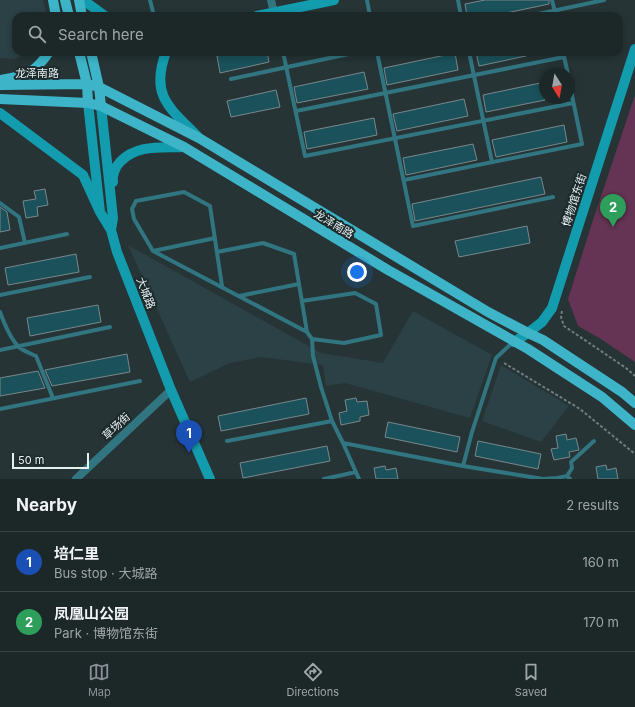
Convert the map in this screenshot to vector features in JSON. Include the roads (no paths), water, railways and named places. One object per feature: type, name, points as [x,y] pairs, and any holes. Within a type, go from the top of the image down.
[{"type":"main road","points":[[53,0],[55,12]]},
{"type":"main road","points":[[65,0],[68,12]]},
{"type":"main road","points":[[79,0],[81,12]]},
{"type":"main road","points":[[0,80],[21,76],[31,72],[46,56]]},
{"type":"main road","points":[[80,56],[87,84],[88,103]]},
{"type":"main road","points":[[92,56],[99,87],[101,106]]},
{"type":"main road","name":"龙泽南路","points":[[0,85],[87,84],[99,87],[199,138],[488,312],[543,340],[622,392],[635,403]]},
{"type":"main road","name":"龙泽南路","points":[[0,99],[88,103],[101,106],[184,147],[388,270],[528,349],[602,397],[635,425]]},
{"type":"street","points":[[83,0],[100,12]]},
{"type":"street","points":[[271,0],[274,12]]},
{"type":"street","points":[[283,12],[334,0]]},
{"type":"street","name":"博物馆东街","points":[[514,342],[542,322],[552,308],[635,49]]},
{"type":"street","points":[[165,56],[160,77],[161,91],[164,99],[170,108],[199,138]]},
{"type":"street","points":[[88,103],[100,212]]},
{"type":"street","name":"大城路","points":[[101,106],[113,218],[111,230],[117,252],[171,390],[210,479]]},
{"type":"street","points":[[0,112],[83,175],[100,212],[111,230]]},
{"type":"street","points":[[113,218],[115,207],[112,177],[117,165],[126,156],[138,150],[184,147]]},
{"type":"street","name":"草场街","points":[[76,479],[171,390]]},
{"type":"lane","points":[[150,0],[153,12]]},
{"type":"lane","points":[[367,0],[369,12]]},
{"type":"lane","points":[[458,0],[461,12]]},
{"type":"lane","points":[[552,0],[554,11]]},
{"type":"lane","points":[[549,12],[604,0]]},
{"type":"lane","points":[[284,56],[305,156],[569,104]]},
{"type":"lane","points":[[231,79],[339,56]]},
{"type":"lane","points":[[378,56],[413,226],[553,197]]},
{"type":"lane","points":[[470,56],[492,162]]},
{"type":"lane","points":[[296,112],[474,75],[555,56]]},
{"type":"lane","points":[[564,56],[567,68]]},
{"type":"lane","points":[[404,180],[582,144],[574,104]]},
{"type":"lane","points":[[222,286],[210,206],[184,192],[136,201],[132,209],[134,219],[154,251],[307,332]]},
{"type":"lane","points":[[0,203],[19,217],[25,243]]},
{"type":"lane","points":[[0,248],[67,234]]},
{"type":"lane","points":[[154,251],[215,238]]},
{"type":"lane","points":[[218,252],[263,243],[294,254],[307,332],[312,340],[313,356],[321,387],[332,421],[359,479]]},
{"type":"lane","points":[[0,295],[90,277]]},
{"type":"lane","points":[[239,296],[299,284]]},
{"type":"lane","points":[[302,301],[355,293],[376,304],[381,336],[344,343],[312,340]]},
{"type":"lane","points":[[0,312],[3,321],[18,347],[36,356],[53,398]]},
{"type":"lane","points":[[0,350],[110,327]]},
{"type":"lane","points":[[463,466],[472,432],[496,358],[514,342]]},
{"type":"lane","points":[[0,409],[140,381]]},
{"type":"lane","points":[[227,441],[332,421]]},
{"type":"lane","points":[[343,443],[463,466],[543,479],[569,478],[572,462],[594,441]]},
{"type":"lane","points":[[324,479],[356,472]]},
{"type":"place","name":"凤凰山公园","points":[[613,227]]},
{"type":"place","name":"培仁里","points":[[189,453]]}]
